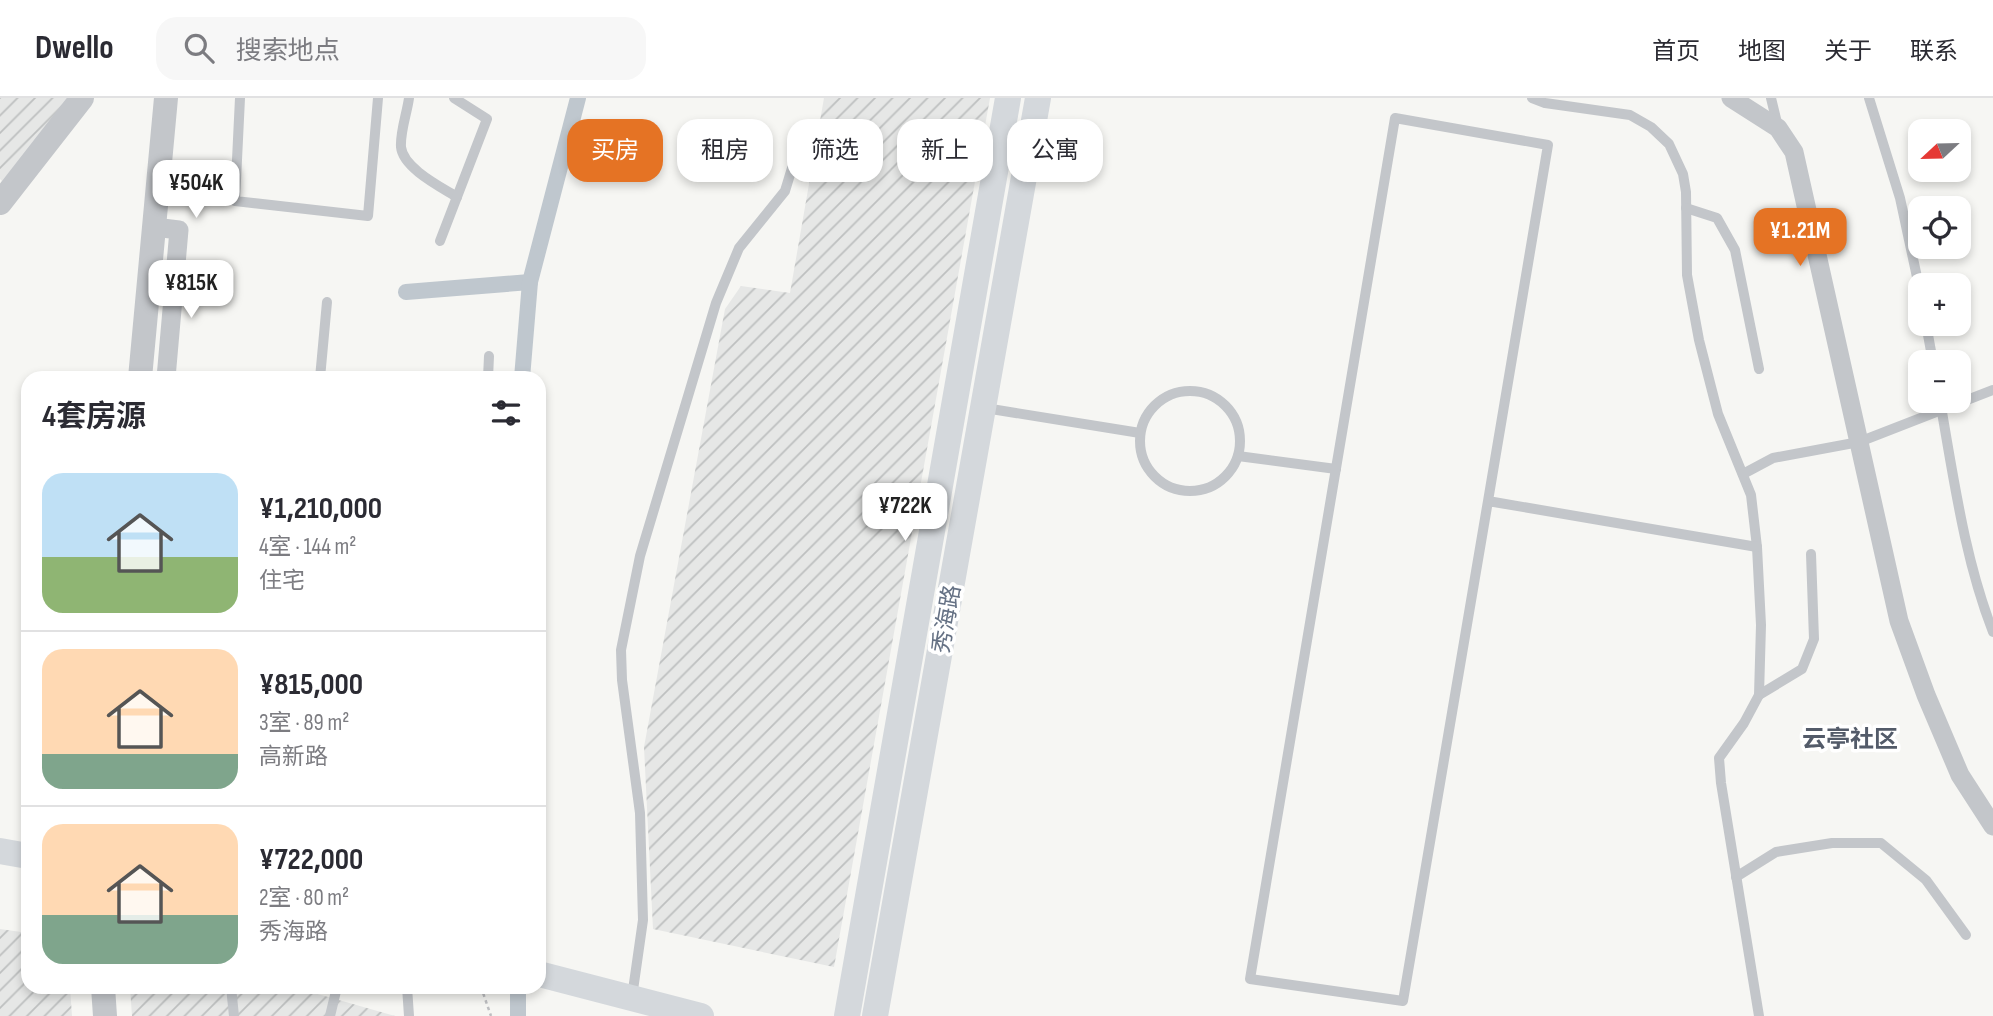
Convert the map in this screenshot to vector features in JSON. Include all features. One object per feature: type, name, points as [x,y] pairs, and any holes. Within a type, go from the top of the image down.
[{"type":"main road","name":"秀海路","points":[[849,1006],[1008,98]]},
{"type":"main road","name":"秀海路","points":[[879,1009],[1038,98]]},
{"type":"main road","points":[[0,851],[21,855]]},
{"type":"main road","points":[[546,976],[631,1007],[701,1016]]},
{"type":"main road","points":[[834,1016],[849,1006]]},
{"type":"street","points":[[2,197],[82,98]]},
{"type":"street","points":[[141,371],[166,98]]},
{"type":"street","points":[[1731,98],[1778,128],[1794,152],[1899,621],[1926,695],[1960,775],[1993,826]]},
{"type":"street","points":[[154,227],[179,230],[167,371]]},
{"type":"street","points":[[942,471],[971,476]]},
{"type":"street","points":[[103,994],[105,1016]]},
{"type":"lane","points":[[240,98],[234,201],[368,216],[378,98]]},
{"type":"lane","points":[[409,98],[401,148],[405,158],[420,173],[457,197]]},
{"type":"lane","points":[[440,241],[487,119],[454,98]]},
{"type":"lane","points":[[1532,98],[1545,103],[1630,115],[1651,127],[1669,144],[1683,174],[1686,192],[1686,275],[1699,340],[1718,414],[1751,495],[1758,547],[1761,625],[1759,695],[1744,723],[1719,758],[1759,1016]]},
{"type":"lane","points":[[1771,98],[1778,128]]},
{"type":"lane","points":[[1869,98],[1900,198],[1916,273]]},
{"type":"lane","points":[[1395,118],[1548,145],[1488,501],[1403,1001],[1250,979],[1395,118]]},
{"type":"lane","points":[[631,1007],[643,920],[640,813],[622,680],[621,650],[640,555],[716,303],[739,248],[785,191],[788,182]]},
{"type":"lane","points":[[1686,208],[1717,218],[1735,250],[1759,369]]},
{"type":"lane","points":[[321,371],[327,302]]},
{"type":"lane","points":[[488,371],[489,356]]},
{"type":"lane","points":[[1184,390],[1200,391],[1216,397],[1228,408],[1237,422],[1240,439],[1238,456],[1230,471],[1218,482],[1203,489],[1187,491],[1170,487],[1156,478],[1146,465],[1140,450],[1140,433],[1145,417],[1154,404],[1168,395],[1184,390]]},
{"type":"lane","points":[[1971,396],[1993,390]]},
{"type":"lane","points":[[983,407],[1140,433]]},
{"type":"lane","points":[[1743,474],[1773,458],[1859,442],[1923,413]]},
{"type":"lane","points":[[1942,413],[1959,513],[1978,594],[1993,632]]},
{"type":"lane","points":[[1238,456],[1336,469]]},
{"type":"lane","points":[[1488,501],[1758,547]]},
{"type":"lane","points":[[1759,695],[1802,668],[1814,639],[1811,554]]},
{"type":"lane","points":[[1736,877],[1776,852],[1832,843],[1881,844],[1926,880],[1966,935]]},
{"type":"lane","points":[[232,994],[234,1016]]},
{"type":"lane","points":[[330,1016],[335,994]]},
{"type":"lane","points":[[407,994],[409,1016]]},
{"type":"path","points":[[483,994],[491,1016]]},
{"type":"shaded area","points":[[0,98],[69,98],[2,181],[0,179]]},
{"type":"shaded area","points":[[824,98],[990,98],[986,119],[897,119],[897,182],[975,182],[834,967],[653,929],[644,747],[725,309],[741,286],[790,293],[809,182],[883,182],[883,119],[820,119]]},
{"type":"shaded area","points":[[0,929],[21,932],[21,994],[70,994],[72,1016],[0,1016]]},
{"type":"shaded area","points":[[130,994],[318,994],[395,1016],[132,1016]]},
{"type":"waterway","points":[[523,371],[530,282],[578,98]]},
{"type":"waterway","points":[[406,292],[530,282]]},
{"type":"waterway","points":[[518,994],[518,1016]]},
{"type":"district","name":"云亭社区","points":[[1850,739]]}]
